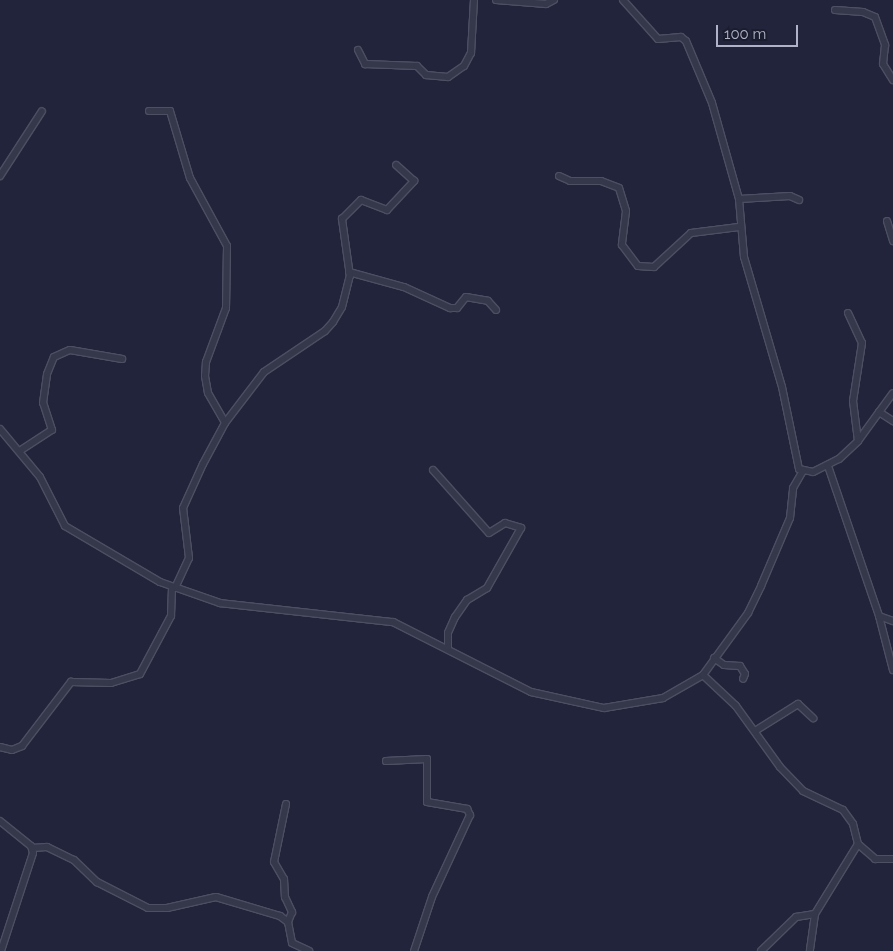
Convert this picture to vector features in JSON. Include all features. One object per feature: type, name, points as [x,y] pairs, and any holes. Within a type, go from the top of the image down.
[{"type":"street","points":[[358,50],[365,64],[417,66],[426,75],[448,77],[464,66],[471,53],[475,30],[474,0]]},
{"type":"street","points":[[496,0],[546,4],[554,0]]},
{"type":"street","points":[[623,0],[658,39],[680,37],[690,46],[722,132],[739,199],[739,226],[782,387],[796,464],[803,471]]},
{"type":"street","points":[[834,10],[864,12],[875,17],[886,45],[882,64],[893,80]]},
{"type":"street","points":[[0,176],[42,111]]},
{"type":"street","points":[[149,111],[170,111],[190,178],[227,246],[226,308],[206,362],[208,393],[226,423]]},
{"type":"street","points":[[0,747],[12,750],[22,746],[71,682],[126,681],[140,674],[171,616],[173,587],[188,558],[183,508],[226,423],[266,369],[329,327],[342,307],[349,272],[342,219],[361,200],[387,210],[414,181],[396,165]]},
{"type":"street","points":[[559,176],[570,181],[601,181],[619,188],[626,210],[622,245],[638,266],[654,267],[667,252],[691,233],[739,226]]},
{"type":"street","points":[[739,199],[790,196],[800,200]]},
{"type":"street","points":[[887,221],[893,241]]},
{"type":"street","points":[[349,272],[404,287],[450,308],[456,308],[466,297],[488,301],[496,310]]},
{"type":"street","points":[[848,313],[862,343],[853,401],[858,441]]},
{"type":"street","points":[[21,450],[52,430],[43,412],[47,374],[54,357],[70,350],[122,359]]},
{"type":"street","points":[[0,429],[21,450],[51,495],[64,526],[173,587],[231,605],[393,622],[448,647],[531,692],[604,708],[663,698],[703,675],[748,613],[790,518],[793,488],[803,471],[828,466],[858,441],[893,393]]},
{"type":"street","points":[[879,412],[893,420]]},
{"type":"street","points":[[828,466],[879,616],[893,670]]},
{"type":"street","points":[[433,470],[489,533],[506,523],[521,528],[487,588],[467,600],[455,617],[448,633],[448,647]]},
{"type":"street","points":[[879,616],[893,621]]},
{"type":"street","points":[[714,658],[724,665],[740,666],[745,674],[743,679]]},
{"type":"street","points":[[703,675],[732,701],[780,767],[803,791],[845,812],[858,844],[875,859],[892,862]]},
{"type":"street","points":[[755,731],[798,704],[813,718]]},
{"type":"street","points":[[386,761],[426,759],[427,802],[467,810],[470,816],[432,897],[414,951]]},
{"type":"street","points":[[286,804],[274,862],[284,879],[285,897],[292,912],[288,922],[289,938],[309,951]]},
{"type":"street","points":[[0,821],[32,848],[47,848],[74,860],[97,882],[148,908],[167,908],[216,897],[288,922]]},
{"type":"street","points":[[810,951],[815,914],[858,844]]},
{"type":"street","points":[[2,951],[27,880],[32,848]]},
{"type":"street","points":[[761,951],[796,917],[815,914]]}]
